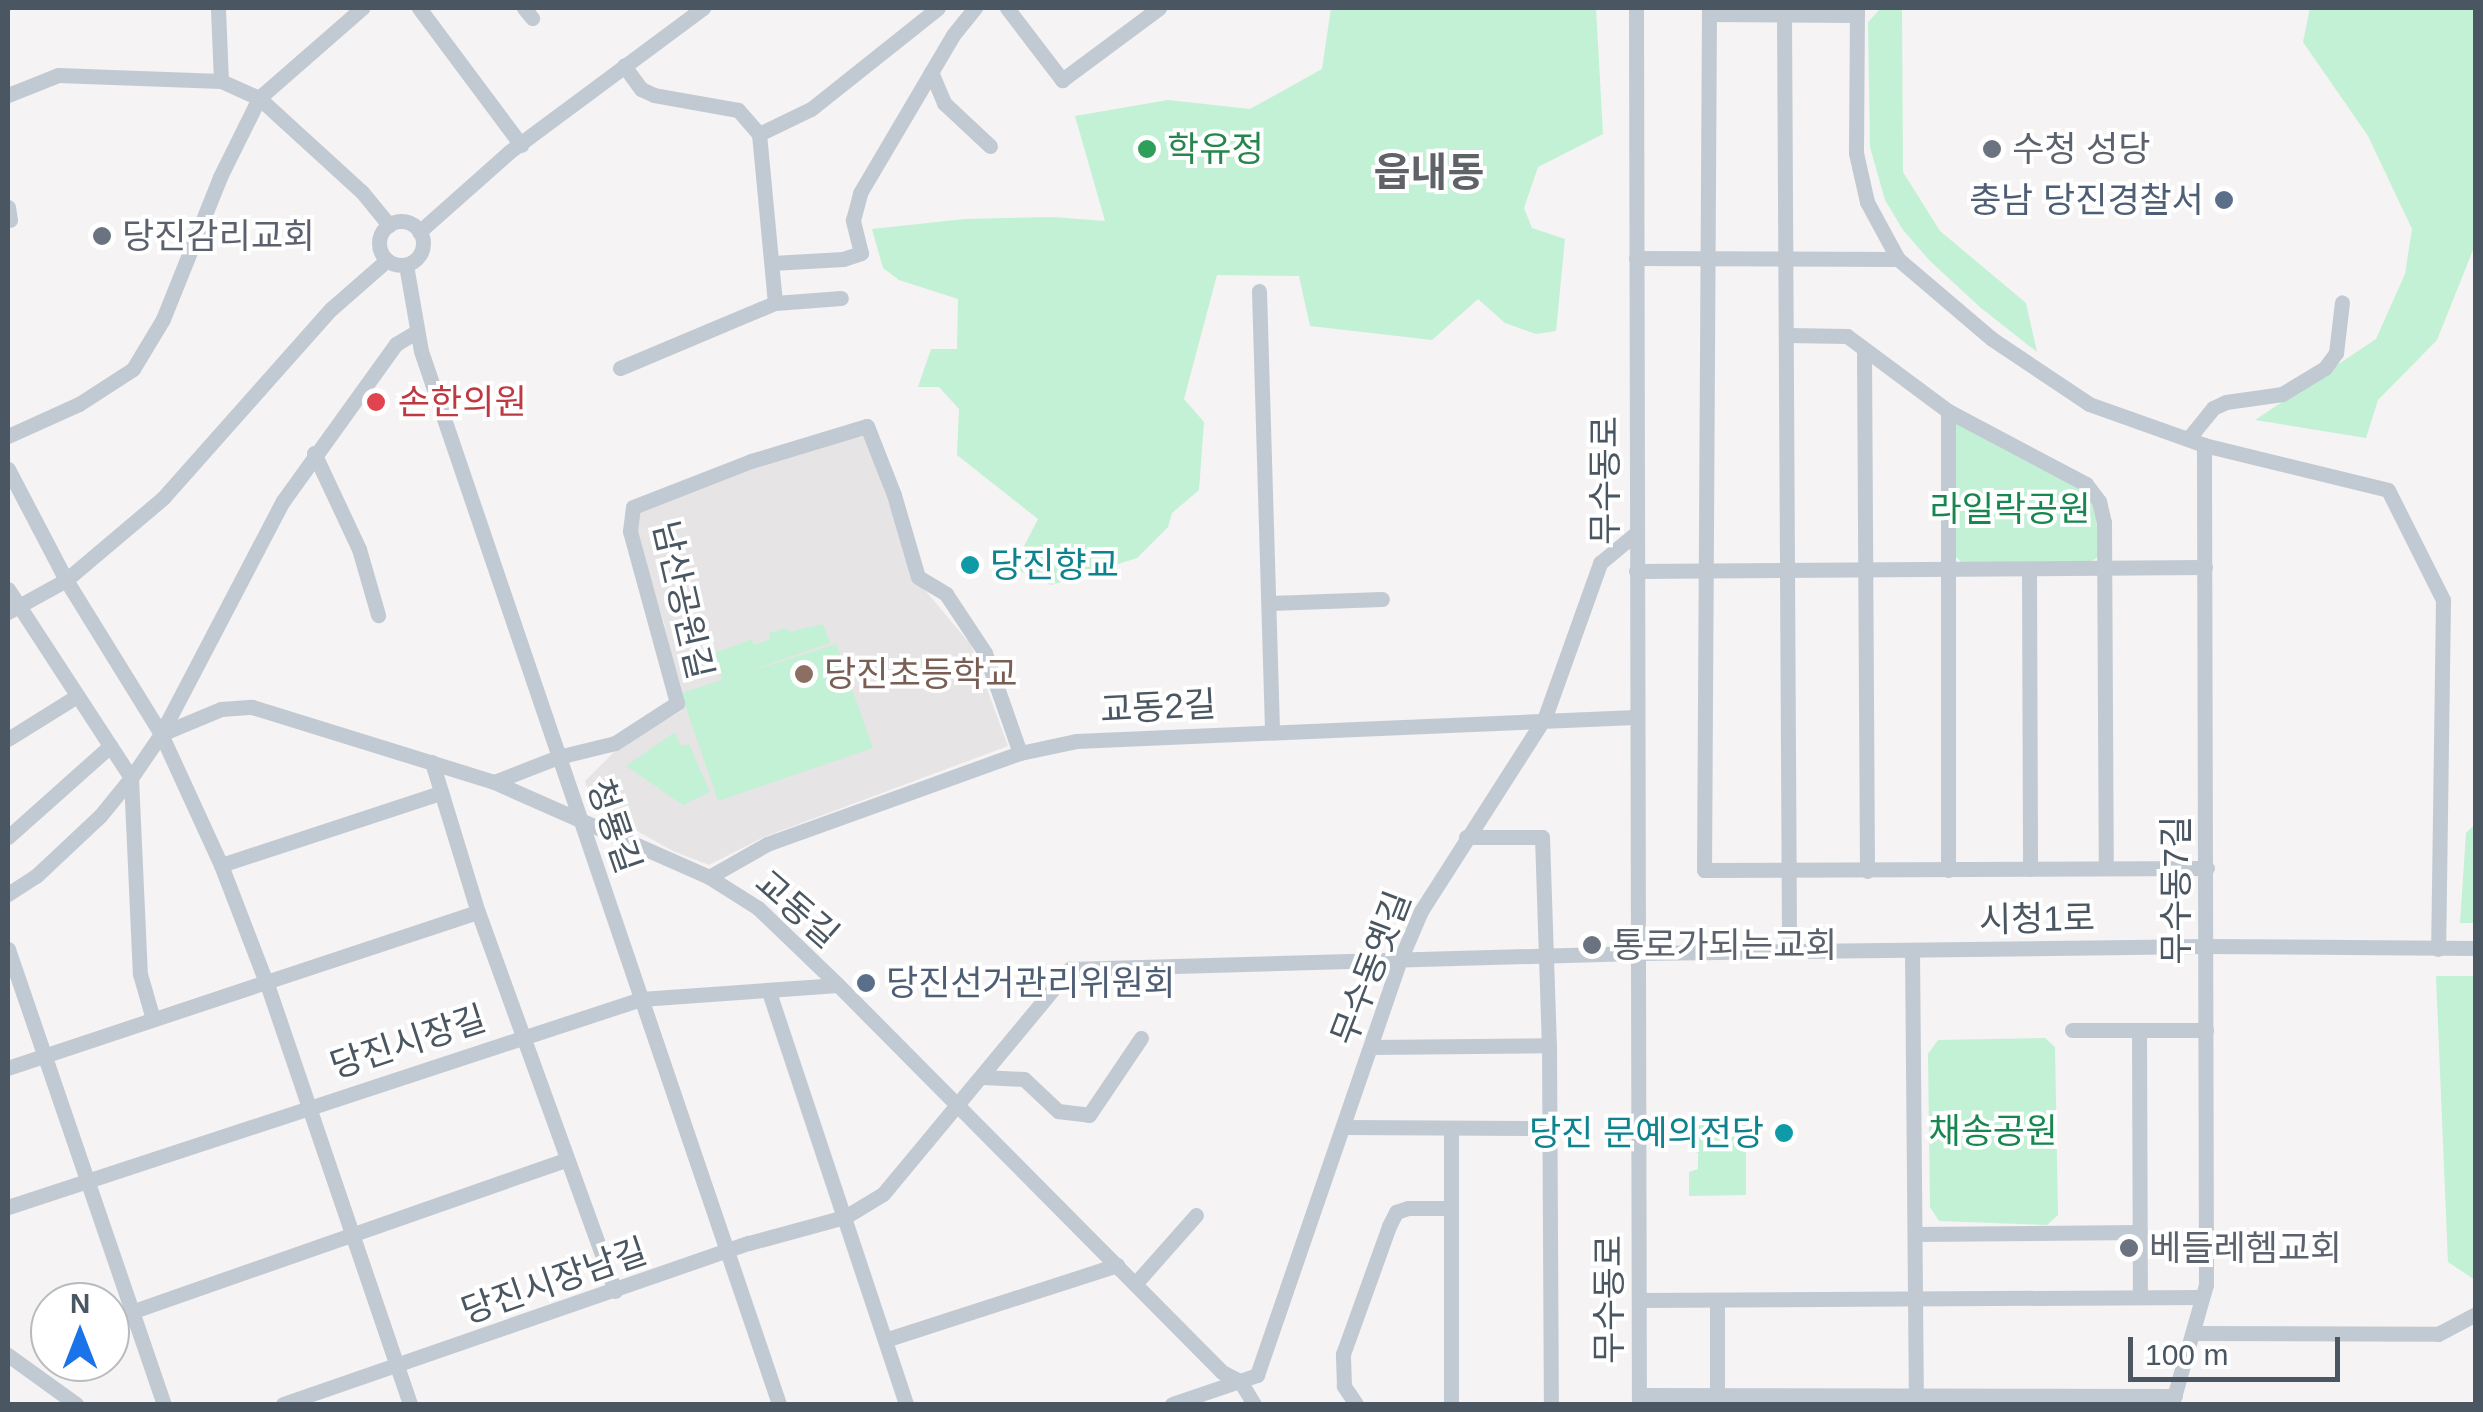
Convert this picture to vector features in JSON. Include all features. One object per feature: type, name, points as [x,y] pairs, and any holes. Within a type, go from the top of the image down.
[{"type":"street","points":[[218,8],[221,81]]},
{"type":"street","points":[[8,436],[79,404],[133,369],[162,320],[220,177],[259,98],[362,8]]},
{"type":"street","points":[[419,8],[521,145]]},
{"type":"street","points":[[420,232],[466,187],[704,8]]},
{"type":"street","points":[[758,134],[811,109],[938,8]]},
{"type":"street","points":[[772,263],[842,259],[861,253],[853,220],[860,193],[931,72],[975,8]]},
{"type":"street","points":[[1008,8],[1062,80],[1159,8]]},
{"type":"street","name":"무수동로","points":[[1636,8],[1634,717],[1640,1400]]},
{"type":"street","points":[[2206,868],[1704,870],[1709,11],[1784,15],[1857,11],[1856,152],[1867,202],[1898,259],[1992,338],[2089,404],[2204,445],[2388,490],[2443,600],[2438,948]]},
{"type":"street","points":[[1784,15],[1790,952]]},
{"type":"street","points":[[624,66],[641,89],[654,95],[738,110],[758,134],[775,303]]},
{"type":"street","points":[[931,72],[944,103],[990,146]]},
{"type":"street","points":[[8,99],[58,75],[221,81],[259,98],[362,192],[389,225]]},
{"type":"street","points":[[386,260],[406,265],[421,252],[420,232],[409,223],[389,225]]},
{"type":"street","points":[[386,260],[378,242],[389,225]]},
{"type":"street","points":[[1636,258],[1898,259]]},
{"type":"street","points":[[13,609],[66,580],[163,498],[331,309],[386,260]]},
{"type":"street","name":"청룡길","points":[[406,265],[416,332],[778,1404]]},
{"type":"street","points":[[1259,291],[1272,732]]},
{"type":"street","points":[[620,368],[775,303],[841,298]]},
{"type":"street","points":[[2188,439],[2213,408],[2226,402],[2282,394],[2324,368],[2336,353],[2342,302]]},
{"type":"street","points":[[8,894],[36,876],[100,816],[131,778],[161,734],[212,631],[314,453],[396,344],[416,332]]},
{"type":"street","points":[[1787,334],[1847,336],[1948,412],[2086,484],[2102,510],[2106,868]]},
{"type":"street","points":[[1864,351],[1867,871]]},
{"type":"street","points":[[1948,412],[1948,870]]},
{"type":"street","name":"남산공원길","points":[[558,758],[615,742],[677,703],[630,531],[634,507],[751,462],[867,426],[894,494],[918,577],[946,594],[985,654],[1020,753]]},
{"type":"street","name":"무수동7길","points":[[2174,1400],[2206,1284],[2204,445]]},
{"type":"street","points":[[314,453],[360,548],[378,615]]},
{"type":"street","points":[[8,469],[66,580],[161,734],[221,866],[310,1106],[410,1404]]},
{"type":"street","name":"무수동옛길","points":[[1240,1381],[1257,1375],[1400,960],[1422,911],[1545,717],[1600,563],[1635,534]]},
{"type":"street","points":[[1636,572],[2205,567]]},
{"type":"street","points":[[2029,569],[2030,870]]},
{"type":"street","points":[[8,588],[13,609],[131,778],[140,974],[153,1019]]},
{"type":"street","points":[[1270,603],[1382,599]]},
{"type":"street","points":[[8,739],[77,696]]},
{"type":"street","name":"교동길","points":[[161,734],[221,709],[252,708],[494,782],[709,877],[758,908],[838,985],[1222,1372],[1240,1381],[1254,1404]]},
{"type":"street","name":"교동2길","points":[[709,877],[768,844],[1020,753],[1076,741],[1545,717],[1634,717]]},
{"type":"street","points":[[8,836],[110,746]]},
{"type":"street","points":[[494,782],[558,758]]},
{"type":"street","points":[[432,762],[478,912],[615,1291]]},
{"type":"street","points":[[221,866],[440,793]]},
{"type":"street","points":[[1466,837],[1542,837],[1549,1046],[1551,1404]]},
{"type":"street","points":[[8,1068],[478,912]]},
{"type":"street","name":"시청1로","points":[[1637,953],[2207,946],[2476,948]]},
{"type":"street","points":[[8,949],[41,1058],[120,1282]]},
{"type":"street","points":[[1912,951],[1916,1400]]},
{"type":"street","points":[[1400,960],[1637,953]]},
{"type":"street","name":"당진시장남길","points":[[284,1404],[727,1252],[844,1217],[883,1194],[1070,969],[1400,960]]},
{"type":"street","name":"당진시장길","points":[[8,1207],[641,999],[838,985]]},
{"type":"street","points":[[768,992],[906,1404]]},
{"type":"street","points":[[2072,1030],[2206,1030]]},
{"type":"street","points":[[2139,1030],[2140,1296]]},
{"type":"street","points":[[982,1077],[1024,1079],[1058,1111],[1089,1115],[1142,1038]]},
{"type":"street","points":[[1372,1047],[1549,1046]]},
{"type":"street","points":[[1343,1127],[1549,1128]]},
{"type":"street","points":[[1451,1130],[1451,1404]]},
{"type":"street","points":[[164,1404],[130,1312],[567,1159]]},
{"type":"street","points":[[1356,1404],[1344,1386],[1343,1354],[1389,1226],[1396,1212],[1408,1208],[1449,1208]]},
{"type":"street","points":[[1135,1284],[1196,1214]]},
{"type":"street","points":[[1915,1234],[2140,1232]]},
{"type":"street","points":[[885,1340],[1116,1265]]},
{"type":"street","points":[[1638,1300],[2202,1297]]},
{"type":"street","points":[[1717,1300],[1717,1400]]},
{"type":"street","points":[[2193,1332],[2438,1334],[2476,1314]]},
{"type":"street","points":[[8,1356],[76,1404]]},
{"type":"street","points":[[1172,1404],[1240,1381]]},
{"type":"street","points":[[1640,1400],[2174,1400]]},
{"type":"shaded area","points":[[864,432],[915,578],[971,645],[1008,746],[764,837],[709,865],[673,851],[594,807],[585,781],[616,750],[683,710],[664,623],[634,530],[638,512],[746,469]]},
{"type":"green space","points":[[1331,8],[1596,8],[1603,134],[1538,167],[1524,208],[1532,228],[1565,239],[1556,331],[1536,334],[1505,323],[1478,299],[1432,340],[1310,326],[1299,276],[1217,275],[1184,399],[1204,422],[1199,490],[1172,513],[1168,527],[1137,558],[1051,585],[1013,568],[1038,519],[957,455],[959,409],[939,387],[918,387],[931,349],[957,349],[958,299],[899,280],[883,268],[872,229],[965,219],[1052,217],[1105,221],[1075,116],[1168,100],[1250,109],[1322,69]]},
{"type":"green space","points":[[1881,8],[1902,8],[1903,172],[1940,231],[2026,303],[2037,352],[1930,261],[1903,230],[1885,200],[1870,147],[1868,22]]},
{"type":"green space","points":[[2310,8],[2475,8],[2475,245],[2437,340],[2378,400],[2366,438],[2255,420],[2376,339],[2405,274],[2412,229],[2368,136],[2303,42]]},
{"type":"green space","name":"라일락공원","points":[[1954,421],[2085,486],[2096,503],[2098,557],[2092,561],[1962,563],[1956,557]]},
{"type":"green space","points":[[823,624],[830,643],[732,677],[836,644],[873,748],[718,801],[681,693],[722,680],[715,653],[752,639],[754,645],[770,639],[769,633],[787,628],[789,632]]},
{"type":"green space","points":[[675,732],[681,746],[689,744],[710,792],[683,805],[626,766]]},
{"type":"green space","points":[[2475,824],[2475,923],[2460,923],[2466,833]]},
{"type":"green space","points":[[2436,976],[2475,976],[2475,1280],[2448,1262]]},
{"type":"green space","name":"채송공원","points":[[2045,1038],[2055,1047],[2058,1215],[2047,1225],[1939,1221],[1930,1207],[1928,1054],[1938,1040]]},
{"type":"green space","points":[[1746,1121],[1746,1195],[1689,1196],[1689,1172],[1698,1169],[1698,1153],[1691,1150],[1691,1122]]},
{"type":"place","name":"학유정","points":[[1147,149]]},
{"type":"place","name":"수청 성당","points":[[1992,149]]},
{"type":"place","name":"충남 당진경찰서","points":[[2224,200]]},
{"type":"place","name":"당진감리교회","points":[[102,236]]},
{"type":"place","name":"손한의원","points":[[376,402]]},
{"type":"place","name":"당진향교","points":[[970,565]]},
{"type":"place","name":"당진초등학교","points":[[804,674]]},
{"type":"place","name":"통로가되는교회","points":[[1592,945]]},
{"type":"place","name":"당진선거관리위원회","points":[[866,983]]},
{"type":"place","name":"당진 문예의전당","points":[[1784,1133]]},
{"type":"place","name":"베들레헴교회","points":[[2129,1248]]},
{"type":"district","name":"읍내동","points":[[1429,172]]}]
